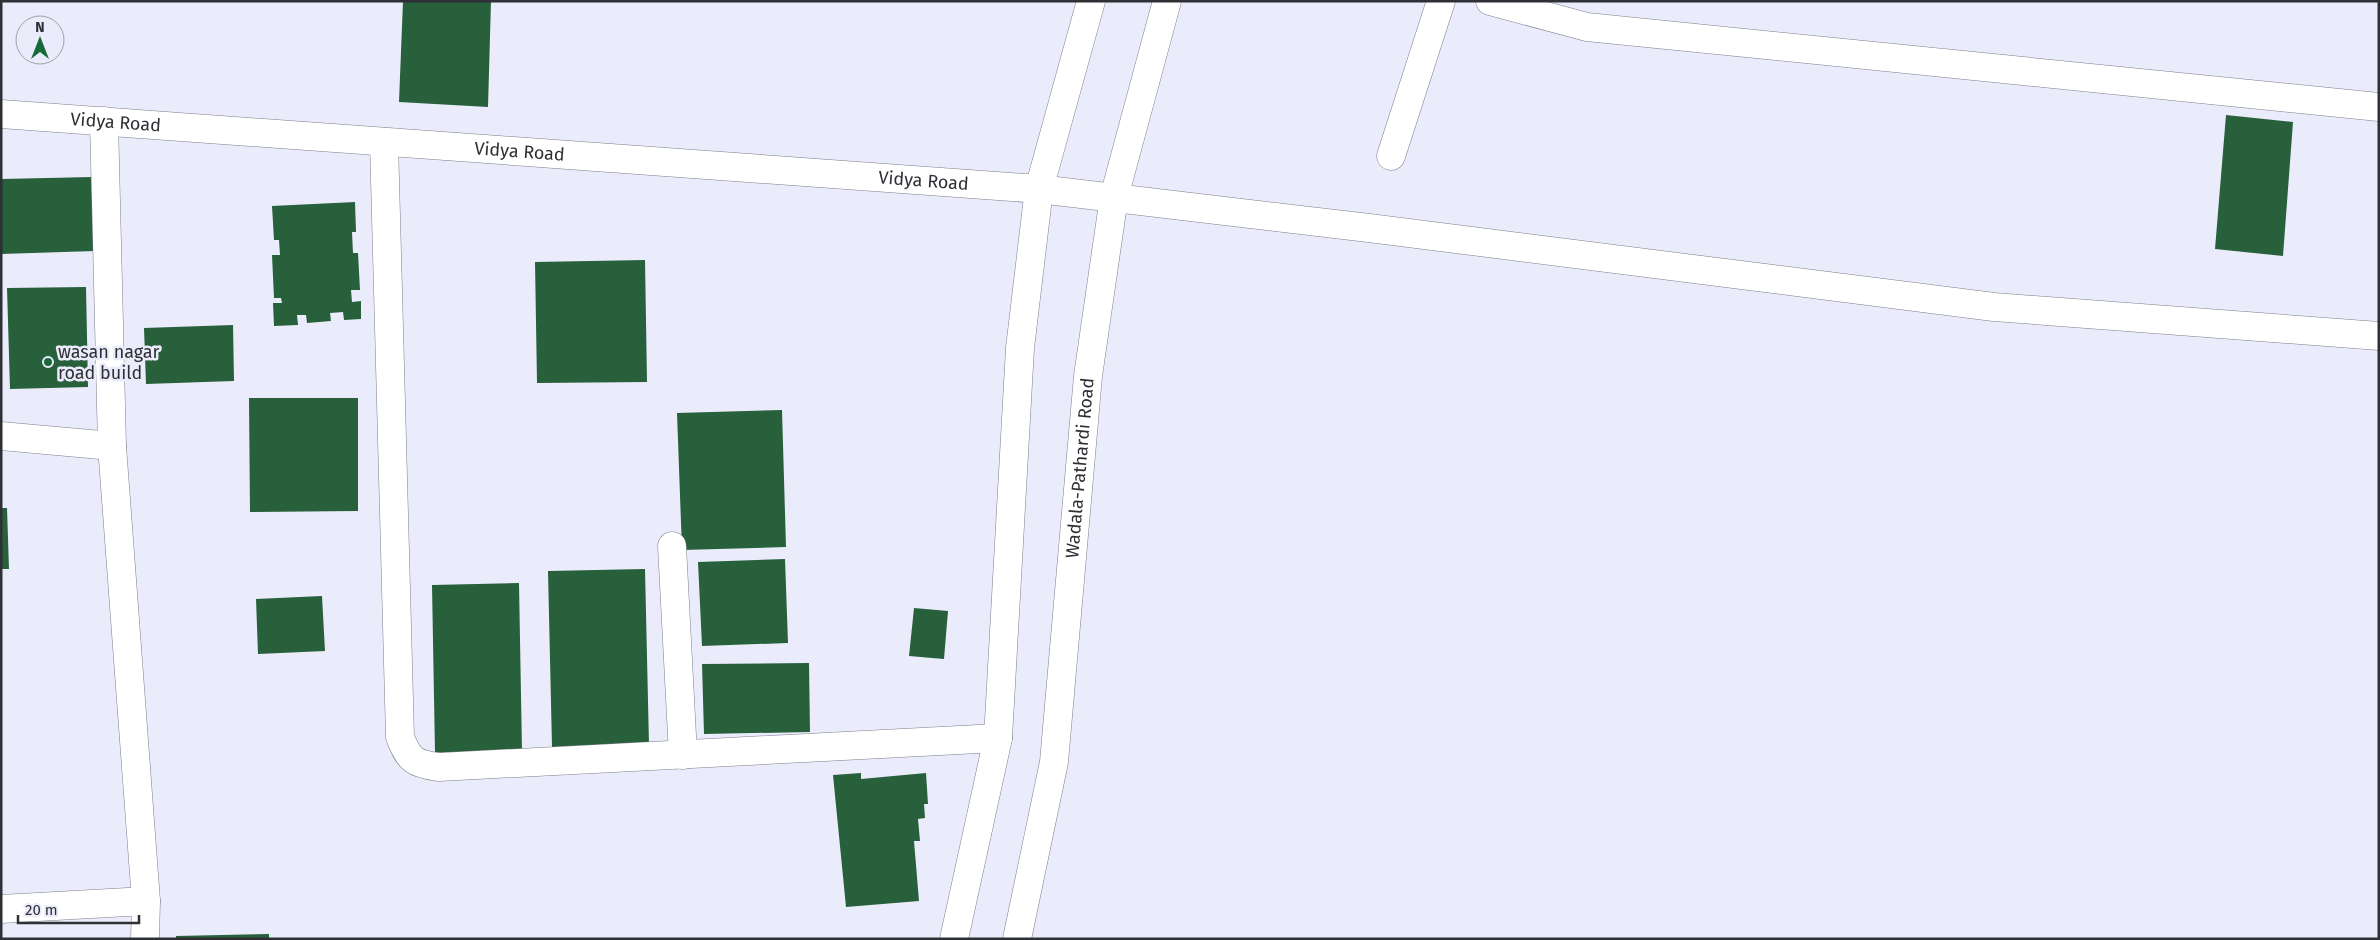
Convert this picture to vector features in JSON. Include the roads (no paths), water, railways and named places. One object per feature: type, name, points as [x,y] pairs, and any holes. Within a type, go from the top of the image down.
[{"type":"street","points":[[954,939],[998,738],[1020,348],[1039,189],[1091,1]]},
{"type":"street","name":"Wadala-Pathardi Road","points":[[1017,939],[1054,762],[1088,376],[1114,197],[1167,1]]},
{"type":"street","points":[[1391,156],[1441,1]]},
{"type":"street","points":[[1490,1],[1587,27],[2379,106]]},
{"type":"street","name":"Vidya Road","points":[[1,114],[1039,189],[1994,307],[2379,336]]},
{"type":"street","points":[[104,121],[112,446],[146,901],[145,939]]},
{"type":"street","points":[[384,142],[400,737],[410,758],[423,765],[439,767],[998,738]]},
{"type":"street","points":[[1,436],[112,446]]},
{"type":"street","points":[[672,546],[683,754]]},
{"type":"street","points":[[1,910],[146,901]]},
{"type":"place","name":"wasan nagar road build","points":[[48,362]]}]
